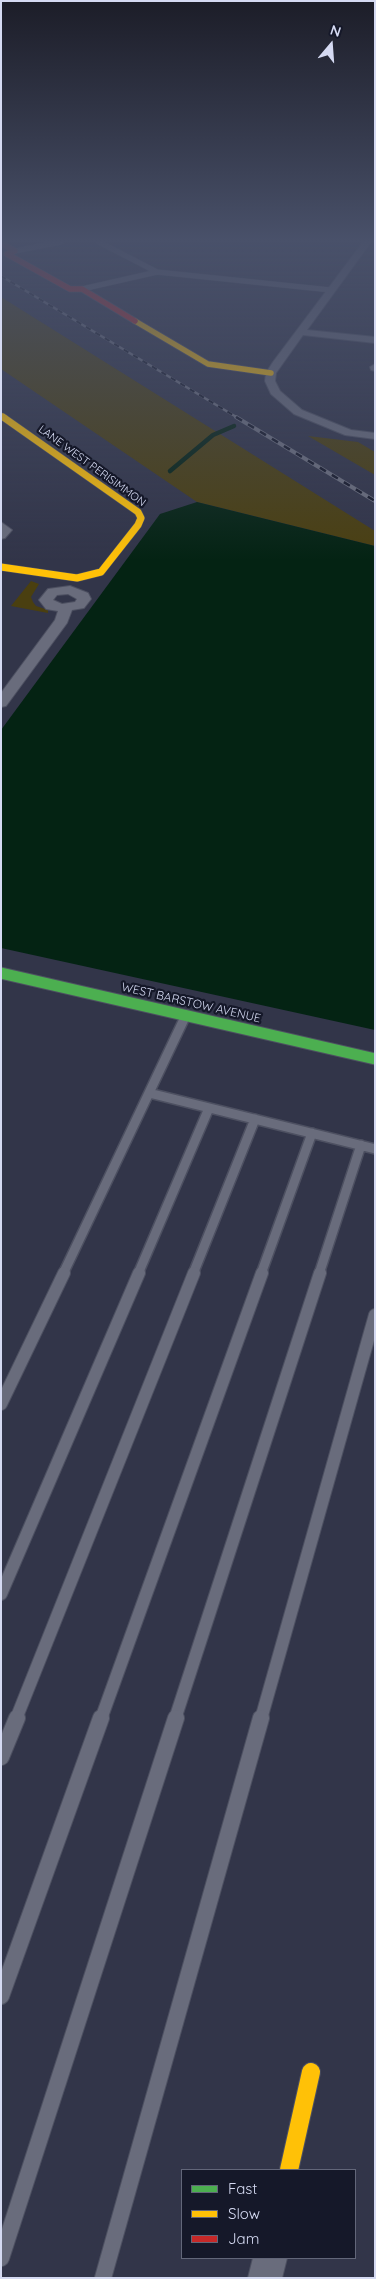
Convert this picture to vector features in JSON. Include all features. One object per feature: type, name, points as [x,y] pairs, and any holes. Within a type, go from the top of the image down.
[{"type":"street","points":[[182,348],[208,364],[271,373]]},
{"type":"street","points":[[288,348],[271,373],[270,381],[272,387],[284,402],[298,412],[318,422],[349,433],[375,436]]},
{"type":"street","name":"LANE WEST PERISIMMON","points":[[1,416],[138,512],[141,518],[138,525],[100,572],[77,578]]},
{"type":"street","points":[[1,526],[6,530],[1,535]]},
{"type":"street","points":[[1,567],[77,578],[80,584],[80,593],[84,599],[83,602],[74,607],[66,608],[56,608],[48,603],[46,600],[49,595],[48,586],[52,575]]},
{"type":"street","points":[[49,595],[64,590],[80,593]]},
{"type":"street","points":[[1,703],[62,620],[66,608]]},
{"type":"street","name":"WEST BARSTOW AVENUE","points":[[2,975],[375,1059]]},
{"type":"street","points":[[289,2169],[311,2072]]},
{"type":"street","points":[[265,2278],[270,2259]]},
{"type":"lane","points":[[1,1404],[186,1015]]},
{"type":"lane","points":[[149,1093],[375,1149]]},
{"type":"lane","points":[[1,1594],[209,1108]]},
{"type":"lane","points":[[1,1757],[255,1119]]},
{"type":"lane","points":[[1,1996],[312,1133]]},
{"type":"lane","points":[[1,2258],[361,1145]]},
{"type":"lane","points":[[103,2278],[375,1315]]},
{"type":"shaded area","points":[[1,348],[83,348],[375,531],[375,546],[197,502],[1,369]]},
{"type":"shaded area","points":[[308,436],[358,442],[375,452],[375,475]]},
{"type":"shaded area","points":[[197,502],[375,546],[375,1030],[1,948],[1,730],[160,514]]},
{"type":"shaded area","points":[[31,581],[39,584],[31,597],[33,602],[36,606],[48,610],[48,613],[11,606]]},
{"type":"waterway","points":[[170,471],[213,435],[234,426]]},
{"type":"railway","points":[[122,348],[238,418]]},
{"type":"railway","points":[[236,417],[375,501]]},
{"type":"traffic: fast","points":[[1,973],[375,1059]]},
{"type":"traffic: slow","points":[[181,348],[208,364],[271,373]]},
{"type":"traffic: slow","points":[[1,416],[138,512],[141,518],[138,525],[101,572],[77,578],[1,567]]},
{"type":"traffic: slow","points":[[289,2169],[311,2072]]}]
